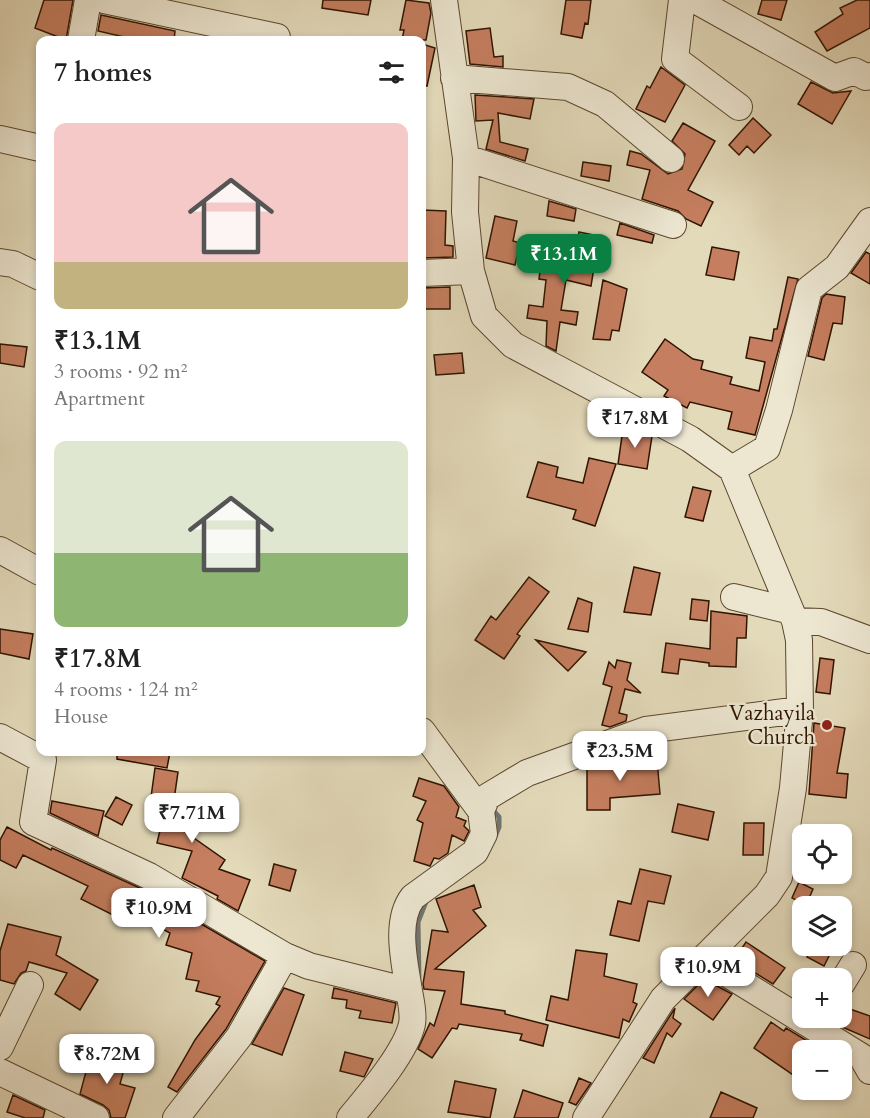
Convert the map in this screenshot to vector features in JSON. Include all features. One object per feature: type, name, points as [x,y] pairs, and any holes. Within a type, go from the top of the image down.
[{"type":"street","points":[[82,36],[88,0]]},
{"type":"street","points":[[104,0],[273,36]]},
{"type":"street","points":[[444,0],[466,158],[465,212],[471,271],[484,316],[513,345],[690,439],[732,470],[793,616],[799,640],[800,710],[793,788],[779,877],[767,895],[705,960],[663,999],[586,1118]]},
{"type":"street","points":[[682,0],[675,59],[739,107]]},
{"type":"street","points":[[695,0],[835,78],[854,71],[866,77],[870,76]]},
{"type":"street","points":[[454,78],[568,87],[605,104],[670,159]]},
{"type":"street","points":[[0,140],[36,147]]},
{"type":"street","points":[[466,158],[673,225]]},
{"type":"street","points":[[732,470],[766,448],[779,410],[809,289],[837,267],[870,221]]},
{"type":"street","points":[[0,262],[13,264],[36,275]]},
{"type":"street","points":[[426,273],[471,271]]},
{"type":"street","points":[[0,550],[36,570]]},
{"type":"street","points":[[734,597],[793,616],[821,622],[870,640]]},
{"type":"street","points":[[483,805],[527,773],[646,730],[800,710]]},
{"type":"street","points":[[351,1118],[379,1083],[409,1034],[413,1015],[402,931],[406,905],[413,897],[475,852],[484,834],[483,805],[426,736]]},
{"type":"street","points":[[0,737],[36,752]]},
{"type":"street","points":[[45,756],[33,822],[149,876],[285,956],[309,966],[410,991]]},
{"type":"street","points":[[176,1118],[239,1037],[285,956]]},
{"type":"street","points":[[705,960],[792,1008]]},
{"type":"street","points":[[0,1047],[30,985]]},
{"type":"street","points":[[824,1028],[866,1064]]},
{"type":"street","points":[[0,1072],[96,1118]]},
{"type":"building","points":[[44,0],[73,0],[67,36],[56,36],[35,28]]},
{"type":"building","points":[[323,0],[371,0],[368,15],[322,8]]},
{"type":"building","points":[[406,0],[429,3],[431,13],[426,40],[426,36],[403,36],[404,30],[400,30]]},
{"type":"building","points":[[566,0],[591,0],[588,24],[585,23],[582,38],[561,34]]},
{"type":"building","points":[[762,0],[787,0],[781,20],[758,14]]},
{"type":"building","points":[[857,0],[870,0],[870,28],[827,51],[815,32],[843,14],[840,8]]},
{"type":"building","points":[[101,15],[175,31],[174,36],[120,36],[98,31]]},
{"type":"building","points":[[490,28],[494,57],[503,56],[503,67],[470,64],[466,31]]},
{"type":"building","points":[[426,45],[435,48],[426,86]]},
{"type":"building","points":[[661,67],[685,85],[665,122],[636,109],[647,86],[650,88]]},
{"type":"building","points":[[811,82],[833,93],[851,91],[832,124],[798,104]]},
{"type":"building","points":[[475,95],[534,99],[530,119],[498,113],[500,142],[528,149],[525,161],[486,149],[493,120],[476,121]]},
{"type":"building","points":[[753,118],[771,135],[754,153],[747,146],[739,155],[729,145]]},
{"type":"building","points":[[683,123],[715,141],[688,190],[713,202],[701,226],[686,219],[678,211],[642,199],[650,170],[627,165],[630,151],[641,154],[668,174],[682,169],[685,154],[672,141]]},
{"type":"building","points":[[583,162],[611,166],[609,181],[581,176]]},
{"type":"building","points":[[549,201],[576,209],[574,221],[547,216]]},
{"type":"building","points":[[426,210],[446,211],[445,245],[453,246],[453,257],[426,258]]},
{"type":"building","points":[[495,216],[517,221],[513,241],[520,243],[515,265],[486,258]]},
{"type":"building","points":[[620,223],[654,235],[652,243],[617,235]]},
{"type":"building","points":[[579,232],[599,236],[591,286],[566,280],[561,310],[578,312],[576,325],[560,322],[556,351],[546,346],[547,321],[527,318],[529,305],[543,307],[546,280],[539,279],[541,264],[553,265],[557,251],[575,255]]},
{"type":"building","points":[[712,247],[739,252],[734,280],[706,275]]},
{"type":"building","points":[[866,252],[870,254],[870,284],[851,273]]},
{"type":"building","points":[[788,277],[798,279],[755,435],[728,429],[732,412],[690,402],[687,408],[664,396],[668,390],[642,372],[665,339],[693,359],[703,361],[701,369],[732,377],[730,384],[759,391],[765,362],[746,358],[750,337],[772,341],[774,329],[777,329]]},
{"type":"building","points":[[603,280],[627,289],[619,331],[612,330],[610,340],[593,339]]},
{"type":"building","points":[[450,287],[450,309],[426,309],[426,288]]},
{"type":"building","points":[[826,294],[845,297],[842,324],[833,323],[824,360],[808,356],[822,298]]},
{"type":"building","points":[[0,344],[27,347],[24,367],[0,363]]},
{"type":"building","points":[[462,353],[464,373],[436,375],[434,355]]},
{"type":"building","points":[[623,429],[652,436],[647,469],[618,464]]},
{"type":"building","points":[[589,458],[616,464],[595,526],[573,519],[576,510],[527,497],[538,462],[558,467],[556,477],[583,483]]},
{"type":"building","points":[[693,487],[711,491],[703,521],[685,517]]},
{"type":"building","points":[[634,567],[660,573],[651,615],[624,612]]},
{"type":"building","points":[[529,577],[549,592],[517,634],[520,636],[504,659],[475,640],[491,616],[496,620]]},
{"type":"building","points":[[578,598],[592,603],[588,632],[568,629]]},
{"type":"building","points":[[692,599],[709,601],[707,621],[690,619]]},
{"type":"building","points":[[711,611],[747,616],[746,638],[737,638],[736,667],[709,666],[709,663],[680,659],[678,674],[662,672],[666,643],[710,649]]},
{"type":"building","points":[[0,629],[33,634],[29,659],[0,653]]},
{"type":"building","points":[[536,640],[586,652],[568,671]]},
{"type":"building","points":[[820,658],[834,660],[830,694],[816,692]]},
{"type":"building","points":[[617,660],[631,663],[627,680],[641,693],[625,689],[619,713],[627,715],[626,721],[610,727],[602,725],[612,687],[603,684],[609,662],[615,668]]},
{"type":"building","points":[[814,723],[845,728],[837,773],[848,774],[846,798],[809,794]]},
{"type":"building","points":[[117,756],[169,756],[167,768],[117,759]]},
{"type":"building","points":[[657,760],[660,794],[610,798],[610,810],[587,810],[587,767],[595,764]]},
{"type":"building","points":[[155,768],[178,772],[173,807],[188,811],[184,831],[225,860],[219,869],[250,880],[238,911],[217,899],[218,896],[182,878],[192,851],[157,843],[162,822],[148,819]]},
{"type":"building","points":[[419,778],[444,786],[459,807],[456,817],[466,821],[464,826],[469,831],[464,841],[452,835],[448,853],[439,859],[434,858],[430,866],[414,861],[423,823],[417,820],[426,801],[413,796]]},
{"type":"building","points":[[116,797],[132,805],[122,825],[105,816]]},
{"type":"building","points":[[52,801],[104,811],[98,836],[50,813]]},
{"type":"building","points":[[678,804],[714,812],[708,840],[672,832]]},
{"type":"building","points":[[744,823],[764,823],[763,855],[743,855]]},
{"type":"building","points":[[7,827],[51,850],[52,848],[142,889],[167,904],[163,913],[203,925],[265,961],[226,1029],[177,1092],[168,1087],[195,1040],[220,1006],[216,1004],[220,997],[196,991],[199,981],[186,979],[192,953],[166,945],[170,933],[118,904],[113,915],[81,899],[88,886],[23,855],[16,868],[0,860],[0,840]]},
{"type":"building","points":[[274,864],[296,870],[290,891],[269,885]]},
{"type":"building","points":[[640,869],[671,876],[664,904],[648,901],[639,941],[610,935],[618,901],[631,904]]},
{"type":"building","points":[[798,884],[813,889],[810,896],[793,896]]},
{"type":"building","points":[[474,885],[481,907],[473,910],[486,926],[435,969],[464,972],[461,1004],[505,1011],[505,1014],[548,1025],[543,1046],[520,1040],[522,1034],[459,1024],[457,1029],[452,1028],[432,1058],[418,1049],[430,1023],[434,1026],[445,991],[424,989],[423,984],[432,930],[448,932],[436,899]]},
{"type":"building","points":[[8,924],[61,937],[56,955],[98,980],[80,1010],[55,994],[67,973],[29,962],[26,971],[21,973],[14,984],[0,980],[0,951]]},
{"type":"building","points":[[746,942],[785,968],[773,984],[734,960]]},
{"type":"building","points":[[576,950],[607,954],[604,976],[637,984],[633,1002],[637,1004],[629,1022],[623,1019],[619,1038],[546,1020],[551,996],[568,1000]]},
{"type":"building","points":[[808,956],[829,956],[824,966]]},
{"type":"building","points":[[704,979],[732,994],[713,1020],[684,999]]},
{"type":"building","points":[[284,988],[304,995],[282,1055],[252,1044]]},
{"type":"building","points":[[334,988],[396,1003],[392,1023],[359,1018],[361,1011],[346,1008],[347,1000],[332,998]]},
{"type":"building","points":[[675,1008],[673,1018],[681,1024],[672,1037],[667,1033],[654,1063],[643,1058]]},
{"type":"building","points":[[852,1010],[870,1016],[870,1039],[845,1028],[852,1028]]},
{"type":"building","points":[[771,1022],[784,1031],[786,1028],[806,1040],[792,1040],[792,1074],[754,1048]]},
{"type":"building","points":[[345,1052],[373,1059],[364,1077],[340,1071]]},
{"type":"building","points":[[91,1053],[126,1062],[120,1084],[135,1088],[125,1118],[111,1118],[109,1110],[103,1105],[80,1094]]},
{"type":"building","points":[[579,1078],[591,1083],[576,1105],[569,1102]]},
{"type":"building","points":[[455,1081],[496,1089],[490,1118],[448,1112]]},
{"type":"building","points":[[523,1090],[563,1103],[558,1118],[514,1118]]},
{"type":"building","points":[[721,1092],[757,1108],[753,1118],[710,1118]]},
{"type":"building","points":[[13,1095],[45,1110],[43,1118],[25,1118],[7,1112]]},
{"type":"waterway","points":[[491,808],[499,817],[499,827],[494,839]]},
{"type":"waterway","points":[[419,981],[418,922],[427,899]]},
{"type":"place","name":"Vazhayila Church","points":[[827,725]]}]
